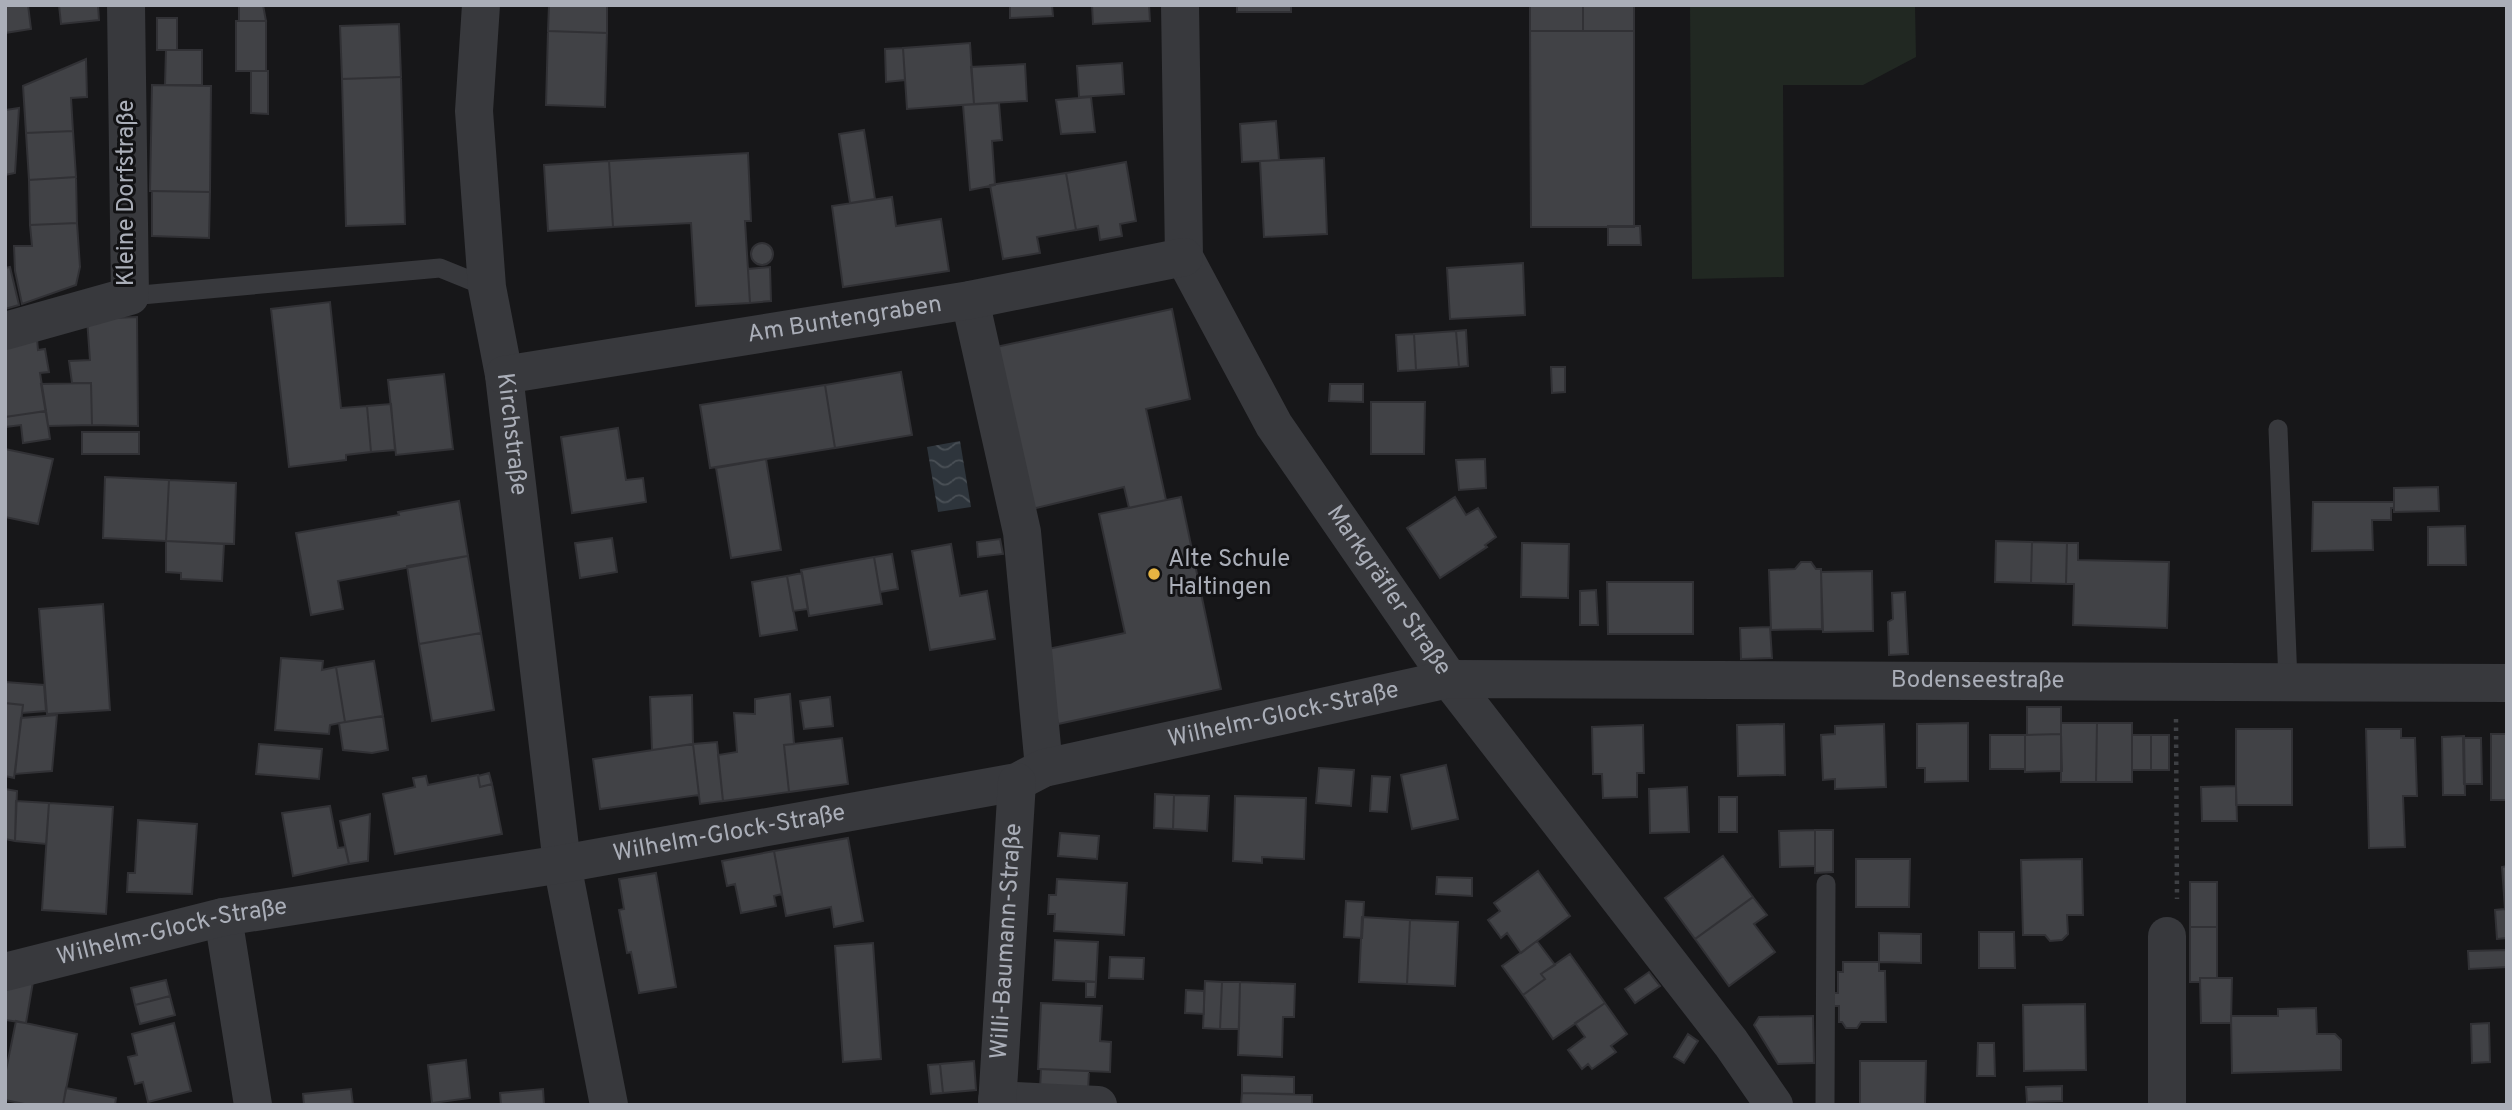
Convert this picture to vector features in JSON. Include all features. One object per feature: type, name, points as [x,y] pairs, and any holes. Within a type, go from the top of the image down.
[{"type":"street","name":"Kleine Dorfstraße","points":[[5,331],[130,296],[126,5]]},
{"type":"street","name":"Kirchstraße","points":[[481,5],[474,111],[487,287],[504,374],[562,864],[608,1105]]},
{"type":"street","name":"Markgräfler Straße","points":[[1180,5],[1184,257],[1274,425],[1449,679],[1731,1043],[1773,1105]]},
{"type":"street","name":"Am Buntengraben","points":[[504,374],[970,300],[1184,257]]},
{"type":"street","name":"Willi-Baumann-Straße","points":[[970,300],[1022,532],[1030,775],[997,1102],[1098,1105]]},
{"type":"street","name":"Bodenseestraße","points":[[1449,679],[2507,683]]},
{"type":"street","name":"Wilhelm-Glock-Straße","points":[[5,972],[223,917],[562,864],[1030,775],[1449,679]]},
{"type":"street","points":[[223,917],[253,1105]]},
{"type":"street","points":[[2167,936],[2167,1105]]},
{"type":"lane","points":[[130,296],[440,268],[487,287]]},
{"type":"lane","points":[[2277,429],[2288,682]]},
{"type":"lane","points":[[1825,1105],[1826,884]]},
{"type":"path","points":[[2167,936],[2177,920],[2176,681]]},
{"type":"shaded area","points":[[1690,5],[1915,5],[1916,57],[1863,85],[1783,85],[1784,277],[1692,279]]},
{"type":"water","points":[[960,441],[971,507],[938,512],[927,447]]},
{"type":"building","points":[[5,5],[28,5],[31,29],[5,33]]},
{"type":"building","points":[[59,5],[98,5],[99,20],[61,24]]},
{"type":"building","points":[[239,5],[263,5],[266,21],[239,21]]},
{"type":"building","points":[[549,5],[607,5],[607,33],[548,31]]},
{"type":"building","points":[[1010,5],[1052,5],[1053,16],[1010,18]]},
{"type":"building","points":[[1092,5],[1149,5],[1150,21],[1093,24]]},
{"type":"building","points":[[1237,5],[1291,5],[1291,12],[1237,12]]},
{"type":"building","points":[[1530,5],[1583,5],[1583,31],[1530,31]]},
{"type":"building","points":[[1583,5],[1634,5],[1634,31],[1583,31]]},
{"type":"building","points":[[157,18],[177,18],[177,50],[157,50]]},
{"type":"building","points":[[236,21],[266,21],[266,71],[236,71]]},
{"type":"building","points":[[399,24],[401,77],[342,79],[340,26]]},
{"type":"building","points":[[548,31],[607,33],[605,107],[546,105]]},
{"type":"building","points":[[1530,31],[1634,31],[1634,227],[1531,227]]},
{"type":"building","points":[[970,43],[974,104],[907,109],[903,48]]},
{"type":"building","points":[[903,48],[905,80],[886,82],[885,49]]},
{"type":"building","points":[[166,50],[202,50],[202,85],[165,85]]},
{"type":"building","points":[[86,59],[87,97],[71,98],[73,131],[26,133],[23,86]]},
{"type":"building","points":[[1122,63],[1124,94],[1079,97],[1077,66]]},
{"type":"building","points":[[1025,64],[1027,101],[974,104],[971,67]]},
{"type":"building","points":[[251,71],[268,71],[268,114],[251,113]]},
{"type":"building","points":[[401,77],[405,224],[346,226],[342,79]]},
{"type":"building","points":[[152,85],[211,86],[210,192],[150,191]]},
{"type":"building","points":[[1091,97],[1095,132],[1061,134],[1056,100]]},
{"type":"building","points":[[999,103],[1002,140],[992,141],[995,185],[970,190],[963,105]]},
{"type":"building","points":[[19,108],[15,173],[5,175],[5,110]]},
{"type":"building","points":[[1276,121],[1279,160],[1242,162],[1240,124]]},
{"type":"building","points":[[864,130],[875,199],[850,203],[839,134]]},
{"type":"building","points":[[73,131],[76,177],[29,180],[26,133]]},
{"type":"building","points":[[748,153],[751,221],[745,221],[750,303],[696,306],[691,223],[613,227],[609,161]]},
{"type":"building","points":[[1324,158],[1327,234],[1264,237],[1260,161]]},
{"type":"building","points":[[609,161],[613,227],[548,231],[544,165]]},
{"type":"building","points":[[1126,162],[1136,221],[1120,224],[1122,236],[1100,240],[1098,226],[1076,230],[1066,173]]},
{"type":"building","points":[[1066,173],[1076,230],[1037,237],[1040,253],[1003,259],[990,185]]},
{"type":"building","points":[[76,177],[77,223],[30,225],[29,180]]},
{"type":"building","points":[[152,191],[210,192],[209,238],[152,236]]},
{"type":"building","points":[[892,197],[896,226],[941,219],[949,271],[843,287],[832,206]]},
{"type":"building","points":[[77,223],[80,267],[76,285],[22,304],[15,271],[14,246],[32,246],[30,225]]},
{"type":"building","points":[[1608,226],[1640,226],[1641,245],[1608,245]]},
{"type":"building","points":[[762,243],[770,246],[773,254],[770,262],[762,265],[754,262],[751,254],[754,246]]},
{"type":"building","points":[[1523,263],[1525,315],[1450,319],[1447,268]]},
{"type":"building","points":[[10,267],[19,305],[5,309],[5,268]]},
{"type":"building","points":[[770,267],[771,301],[750,303],[748,269]]},
{"type":"building","points":[[330,302],[341,408],[367,406],[371,452],[346,455],[346,460],[289,467],[271,309]]},
{"type":"building","points":[[1172,309],[1190,399],[1146,409],[1166,500],[1129,508],[1124,487],[1032,509],[996,347]]},
{"type":"building","points":[[137,317],[138,426],[92,425],[91,383],[72,383],[69,361],[90,360],[87,319]]},
{"type":"building","points":[[1466,330],[1468,366],[1459,367],[1456,331]]},
{"type":"building","points":[[1456,331],[1459,367],[1416,370],[1414,334]]},
{"type":"building","points":[[1414,334],[1416,370],[1398,371],[1396,335]]},
{"type":"building","points":[[37,339],[38,350],[45,349],[49,372],[40,373],[46,411],[5,417],[5,344]]},
{"type":"building","points":[[1551,367],[1565,367],[1565,392],[1552,393]]},
{"type":"building","points":[[901,372],[912,435],[835,448],[825,385]]},
{"type":"building","points":[[444,374],[453,449],[396,455],[388,380]]},
{"type":"building","points":[[91,383],[92,425],[48,426],[41,384]]},
{"type":"building","points":[[1330,384],[1363,384],[1363,402],[1329,401]]},
{"type":"building","points":[[825,385],[835,448],[710,468],[700,405]]},
{"type":"building","points":[[1371,402],[1425,402],[1424,454],[1371,454]]},
{"type":"building","points":[[391,404],[395,450],[371,452],[367,406]]},
{"type":"building","points":[[46,411],[50,439],[23,443],[21,425],[5,427],[5,417]]},
{"type":"building","points":[[618,428],[626,480],[643,478],[646,502],[572,513],[561,437]]},
{"type":"building","points":[[82,432],[139,432],[139,454],[82,454]]},
{"type":"building","points":[[5,449],[53,459],[38,524],[5,517]]},
{"type":"building","points":[[766,459],[781,550],[731,558],[716,468]]},
{"type":"building","points":[[1485,459],[1486,488],[1459,490],[1456,460]]},
{"type":"building","points":[[105,477],[169,480],[166,541],[103,538]]},
{"type":"building","points":[[169,480],[236,483],[234,544],[166,541]]},
{"type":"building","points":[[2438,487],[2439,511],[2394,512],[2394,488]]},
{"type":"building","name":"Alte Schule Haltingen","points":[[1181,497],[1221,689],[1058,724],[1043,650],[1125,633],[1099,514]]},
{"type":"building","points":[[1455,497],[1466,515],[1478,508],[1496,537],[1485,545],[1487,547],[1440,578],[1407,528]]},
{"type":"building","points":[[459,501],[468,556],[338,581],[343,609],[311,615],[296,533],[399,515],[398,512]]},
{"type":"building","points":[[2313,502],[2394,502],[2394,508],[2391,508],[2391,520],[2372,520],[2373,550],[2312,551]]},
{"type":"building","points":[[2465,526],[2466,565],[2428,565],[2428,527]]},
{"type":"building","points":[[612,538],[617,572],[580,578],[575,543]]},
{"type":"building","points":[[1000,539],[1003,554],[978,557],[977,542]]},
{"type":"building","points":[[166,541],[224,544],[222,581],[181,579],[181,573],[166,572]]},
{"type":"building","points":[[1996,541],[2032,542],[2031,583],[1995,582]]},
{"type":"building","points":[[2032,542],[2067,543],[2066,584],[2031,583]]},
{"type":"building","points":[[1522,543],[1569,544],[1568,598],[1521,597]]},
{"type":"building","points":[[2067,543],[2078,543],[2078,560],[2169,562],[2167,628],[2073,625],[2074,584],[2066,584]]},
{"type":"building","points":[[951,544],[960,596],[987,591],[995,639],[930,650],[912,551]]},
{"type":"building","points":[[892,554],[898,589],[880,592],[874,557]]},
{"type":"building","points":[[468,556],[481,633],[419,644],[407,566]]},
{"type":"building","points":[[874,557],[882,604],[809,616],[801,570]]},
{"type":"building","points":[[1801,562],[1811,562],[1816,569],[1821,569],[1822,629],[1771,630],[1769,570],[1795,569]]},
{"type":"building","points":[[1872,571],[1873,631],[1823,632],[1821,572]]},
{"type":"building","points":[[802,573],[808,609],[793,611],[787,576]]},
{"type":"building","points":[[787,576],[797,630],[760,636],[752,582]]},
{"type":"building","points":[[1607,582],[1693,582],[1693,634],[1608,634]]},
{"type":"building","points":[[1596,590],[1598,625],[1580,625],[1580,591]]},
{"type":"building","points":[[1905,592],[1908,654],[1889,655],[1888,622],[1893,619],[1892,593]]},
{"type":"building","points":[[103,604],[110,710],[47,714],[39,609]]},
{"type":"building","points":[[1770,627],[1772,658],[1741,659],[1740,628]]},
{"type":"building","points":[[481,633],[494,710],[432,721],[419,644]]},
{"type":"building","points":[[281,658],[323,661],[322,670],[336,667],[345,722],[330,725],[329,734],[275,730]]},
{"type":"building","points":[[374,661],[383,716],[345,722],[336,667]]},
{"type":"building","points":[[5,682],[44,685],[46,711],[22,713],[23,705],[5,703]]},
{"type":"building","points":[[790,694],[794,744],[784,745],[789,792],[723,801],[718,755],[737,752],[734,713],[755,714],[755,699]]},
{"type":"building","points":[[692,695],[693,744],[652,750],[650,697]]},
{"type":"building","points":[[830,697],[833,726],[804,729],[800,701]]},
{"type":"building","points":[[5,703],[23,705],[14,778],[5,776]]},
{"type":"building","points":[[2027,707],[2061,707],[2061,734],[2027,735]]},
{"type":"building","points":[[57,715],[52,771],[15,774],[21,718]]},
{"type":"building","points":[[383,716],[388,750],[372,753],[343,750],[339,723]]},
{"type":"building","points":[[1968,723],[1968,781],[1925,782],[1925,768],[1917,768],[1917,724]]},
{"type":"building","points":[[2061,723],[2097,723],[2096,782],[2061,782]]},
{"type":"building","points":[[2097,723],[2132,723],[2132,782],[2096,782]]},
{"type":"building","points":[[1784,724],[1785,775],[1738,776],[1737,725]]},
{"type":"building","points":[[1884,724],[1886,787],[1835,789],[1835,779],[1823,780],[1821,735],[1835,734],[1835,726]]},
{"type":"building","points":[[1643,725],[1644,773],[1637,773],[1637,797],[1603,798],[1602,774],[1593,774],[1592,727]]},
{"type":"building","points":[[2236,729],[2292,729],[2292,805],[2236,805]]},
{"type":"building","points":[[2366,729],[2401,729],[2401,738],[2415,738],[2417,796],[2403,796],[2405,847],[2369,848]]},
{"type":"building","points":[[2061,734],[2062,771],[2025,772],[2025,735]]},
{"type":"building","points":[[2491,734],[2507,734],[2507,800],[2491,800]]},
{"type":"building","points":[[1990,735],[2025,735],[2025,769],[1990,769]]},
{"type":"building","points":[[2132,735],[2151,735],[2151,770],[2132,770]]},
{"type":"building","points":[[2151,735],[2169,735],[2169,770],[2151,770]]},
{"type":"building","points":[[2464,736],[2465,795],[2443,795],[2442,737]]},
{"type":"building","points":[[842,738],[848,784],[789,792],[784,745]]},
{"type":"building","points":[[2463,738],[2481,738],[2482,784],[2464,784]]},
{"type":"building","points":[[717,742],[723,801],[700,804],[693,744]]},
{"type":"building","points":[[259,744],[322,749],[319,779],[256,774]]},
{"type":"building","points":[[693,744],[699,795],[600,809],[593,759]]},
{"type":"building","points":[[1446,765],[1458,819],[1412,829],[1401,775]]},
{"type":"building","points":[[1319,768],[1354,770],[1351,806],[1316,803]]},
{"type":"building","points":[[489,773],[492,784],[480,787],[478,776]]},
{"type":"building","points":[[478,775],[480,787],[492,784],[502,834],[395,854],[383,794],[415,787],[413,778],[426,776],[428,785]]},
{"type":"building","points":[[1372,776],[1390,777],[1387,812],[1370,811]]},
{"type":"building","points":[[2236,786],[2237,821],[2202,821],[2201,787]]},
{"type":"building","points":[[1687,787],[1689,832],[1650,833],[1649,789]]},
{"type":"building","points":[[5,789],[17,791],[15,841],[5,839]]},
{"type":"building","points":[[1155,794],[1174,795],[1173,829],[1154,828]]},
{"type":"building","points":[[1174,795],[1209,796],[1207,831],[1173,829]]},
{"type":"building","points":[[1235,796],[1306,798],[1304,859],[1262,857],[1262,863],[1233,861]]},
{"type":"building","points":[[1719,797],[1737,797],[1737,832],[1719,832]]},
{"type":"building","points":[[16,801],[49,803],[46,844],[15,841]]},
{"type":"building","points":[[49,803],[113,807],[106,914],[42,910]]},
{"type":"building","points":[[330,806],[338,848],[345,847],[349,864],[293,876],[282,813]]},
{"type":"building","points":[[370,814],[368,861],[349,864],[340,821]]},
{"type":"building","points":[[138,820],[197,824],[192,894],[127,892],[128,873],[135,873]]},
{"type":"building","points":[[1815,830],[1833,830],[1833,872],[1815,873]]},
{"type":"building","points":[[1815,830],[1815,866],[1780,867],[1779,831]]},
{"type":"building","points":[[1060,833],[1099,836],[1097,859],[1058,856]]},
{"type":"building","points":[[848,838],[863,921],[834,927],[831,907],[786,916],[774,851]]},
{"type":"building","points":[[774,851],[782,894],[774,896],[776,906],[741,913],[735,884],[727,886],[722,861]]},
{"type":"building","points":[[1723,856],[1753,897],[1695,939],[1665,898]]},
{"type":"building","points":[[1856,859],[1910,859],[1909,907],[1856,907]]},
{"type":"building","points":[[2082,859],[2083,915],[2067,915],[2068,934],[2062,940],[2050,941],[2045,935],[2023,935],[2021,860]]},
{"type":"building","points":[[2507,866],[2507,938],[2497,939],[2495,910],[2505,909],[2502,867]]},
{"type":"building","points":[[1538,871],[1570,916],[1521,953],[1507,933],[1501,938],[1488,920],[1500,911],[1494,903]]},
{"type":"building","points":[[656,873],[676,987],[639,993],[631,952],[627,953],[619,910],[624,909],[619,879]]},
{"type":"building","points":[[1437,877],[1472,878],[1472,896],[1436,894]]},
{"type":"building","points":[[1057,879],[1127,883],[1124,935],[1054,931],[1055,914],[1048,914],[1049,895],[1056,895]]},
{"type":"building","points":[[2190,882],[2217,882],[2217,927],[2190,927]]},
{"type":"building","points":[[1753,897],[1767,915],[1754,924],[1775,952],[1729,986],[1695,939]]},
{"type":"building","points":[[1346,901],[1364,902],[1362,938],[1344,937]]},
{"type":"building","points":[[1362,917],[1410,920],[1407,984],[1359,982]]},
{"type":"building","points":[[1410,920],[1458,922],[1455,986],[1407,984]]},
{"type":"building","points":[[2190,927],[2217,927],[2217,978],[2200,978],[2200,982],[2190,982]]},
{"type":"building","points":[[1979,932],[2014,932],[2015,968],[1979,968]]},
{"type":"building","points":[[1879,933],[1921,934],[1921,963],[1879,962]]},
{"type":"building","points":[[1055,940],[1098,942],[1096,982],[1053,980]]},
{"type":"building","points":[[1537,941],[1555,965],[1541,974],[1545,979],[1523,995],[1502,966]]},
{"type":"building","points":[[873,943],[881,1059],[843,1062],[835,946]]},
{"type":"building","points":[[2507,950],[2507,967],[2469,969],[2468,951]]},
{"type":"building","points":[[1570,954],[1605,1003],[1553,1039],[1523,995],[1545,979],[1541,974]]},
{"type":"building","points":[[1110,957],[1144,958],[1143,979],[1109,978]]},
{"type":"building","points":[[1843,962],[1879,962],[1879,971],[1885,971],[1886,1022],[1861,1022],[1857,1028],[1846,1028],[1839,1022],[1839,1006],[1831,1006],[1831,993],[1838,993],[1838,972],[1843,972]]},
{"type":"building","points":[[1649,972],[1660,986],[1635,1003],[1625,989]]},
{"type":"building","points":[[34,976],[26,1023],[5,1020],[5,983]]},
{"type":"building","points":[[2200,978],[2232,978],[2231,1023],[2201,1023]]},
{"type":"building","points":[[166,980],[170,996],[135,1005],[131,988]]},
{"type":"building","points":[[1086,981],[1096,982],[1095,997],[1086,997]]},
{"type":"building","points":[[1205,981],[1222,982],[1220,1029],[1203,1028]]},
{"type":"building","points":[[1222,982],[1240,982],[1239,1029],[1220,1029]]},
{"type":"building","points":[[1240,982],[1295,984],[1294,1017],[1283,1017],[1282,1057],[1238,1055]]},
{"type":"building","points":[[1186,990],[1204,991],[1204,1014],[1185,1013]]},
{"type":"building","points":[[170,996],[175,1015],[140,1024],[135,1005]]},
{"type":"building","points":[[1041,1003],[1102,1006],[1100,1041],[1111,1042],[1110,1072],[1038,1069]]},
{"type":"building","points":[[1605,1003],[1627,1034],[1611,1046],[1616,1052],[1592,1069],[1588,1064],[1582,1069],[1568,1050],[1585,1037],[1575,1023]]},
{"type":"building","points":[[2085,1004],[2086,1070],[2024,1071],[2023,1005]]},
{"type":"building","points":[[2316,1008],[2317,1034],[2335,1034],[2341,1040],[2341,1070],[2232,1073],[2231,1016],[2278,1016],[2278,1009]]},
{"type":"building","points":[[1813,1016],[1814,1063],[1778,1064],[1754,1025],[1759,1017]]},
{"type":"building","points":[[16,1021],[77,1034],[63,1105],[29,1105],[5,1100],[5,1075]]},
{"type":"building","points":[[174,1023],[191,1091],[148,1102],[143,1082],[135,1084],[128,1057],[137,1055],[132,1034]]},
{"type":"building","points":[[2489,1023],[2490,1062],[2472,1063],[2471,1024]]},
{"type":"building","points":[[1688,1034],[1698,1041],[1684,1063],[1674,1057]]},
{"type":"building","points":[[1978,1043],[1994,1043],[1995,1076],[1977,1076]]},
{"type":"building","points":[[466,1060],[470,1098],[432,1103],[428,1065]]},
{"type":"building","points":[[974,1061],[976,1090],[943,1093],[940,1064]]},
{"type":"building","points":[[1860,1061],[1926,1061],[1925,1105],[1860,1105]]},
{"type":"building","points":[[940,1064],[943,1093],[931,1094],[928,1065]]},
{"type":"building","points":[[1041,1069],[1089,1071],[1088,1091],[1040,1089]]},
{"type":"building","points":[[1242,1075],[1294,1077],[1294,1094],[1242,1093]]},
{"type":"building","points":[[2062,1086],[2062,1101],[2027,1102],[2026,1087]]},
{"type":"building","points":[[66,1088],[116,1098],[115,1105],[63,1105]]},
{"type":"building","points":[[351,1089],[353,1105],[304,1105],[303,1094]]},
{"type":"building","points":[[543,1089],[544,1105],[501,1105],[500,1093]]},
{"type":"building","points":[[1242,1093],[1312,1095],[1312,1105],[1241,1105]]},
{"type":"place","name":"Alte Schule Haltingen","points":[[1154,574]]}]
